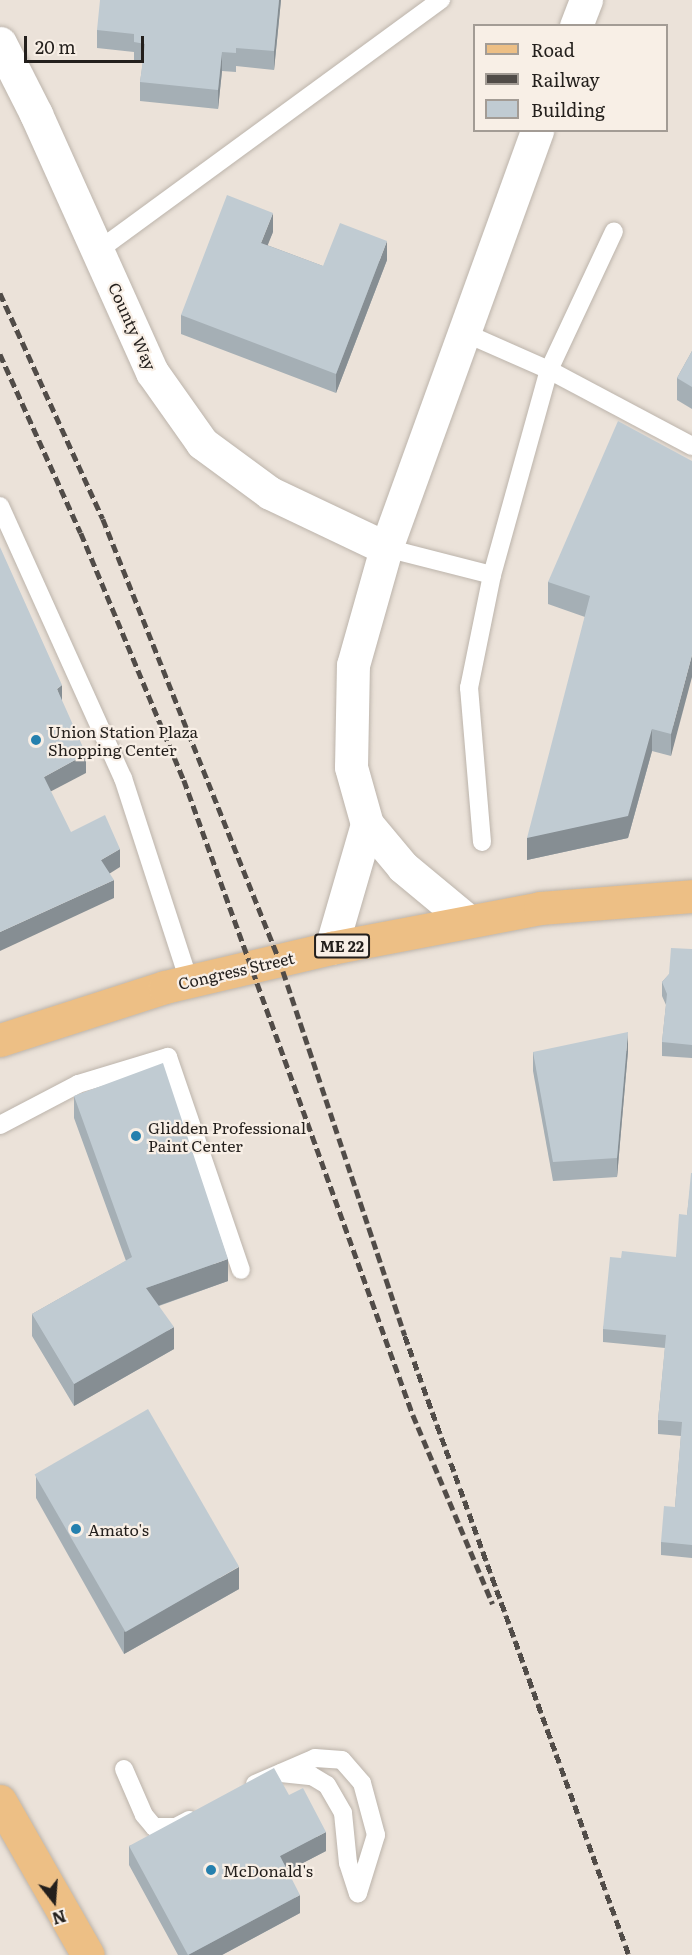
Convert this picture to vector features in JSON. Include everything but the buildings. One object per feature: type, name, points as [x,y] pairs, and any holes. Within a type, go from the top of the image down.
[{"type":"main road","name":"Congress Street","points":[[0,1040],[189,981],[331,948],[540,908],[692,896]]},
{"type":"main road","points":[[0,1801],[88,1955]]},
{"type":"street","points":[[577,24],[586,0]]},
{"type":"street","name":"County Way","points":[[0,43],[99,250],[152,372],[202,443],[270,493],[386,548]]},
{"type":"street","points":[[468,921],[403,867],[367,824],[351,768],[353,665],[386,548],[536,132]]},
{"type":"street","points":[[331,948],[367,824]]},
{"type":"lane","points":[[99,250],[441,0]]},
{"type":"lane","points":[[482,842],[469,688],[492,575],[549,370],[614,231]]},
{"type":"lane","points":[[465,333],[549,370],[692,446]]},
{"type":"lane","points":[[0,506],[123,778],[189,981]]},
{"type":"lane","points":[[386,548],[492,575]]},
{"type":"lane","points":[[0,1125],[78,1084],[168,1057],[241,1270]]},
{"type":"lane","points":[[236,1794],[276,1773],[315,1758],[342,1760],[362,1783],[376,1834],[358,1893],[348,1863],[343,1813],[327,1785],[312,1776],[276,1773]]},
{"type":"lane","points":[[124,1769],[144,1815],[154,1827],[176,1827],[206,1811]]},
{"type":"railway","points":[[0,293],[103,519],[279,959],[405,1336],[629,1955]]},
{"type":"railway","points":[[0,354],[81,533],[184,780],[413,1415],[493,1604]]},
{"type":"place","name":"Union Station Plaza Shopping Center","points":[[36,740]]},
{"type":"place","name":"Glidden Professional Paint Center","points":[[136,1136]]},
{"type":"place","name":"Amato's","points":[[76,1529]]},
{"type":"place","name":"McDonald's","points":[[211,1870]]}]
